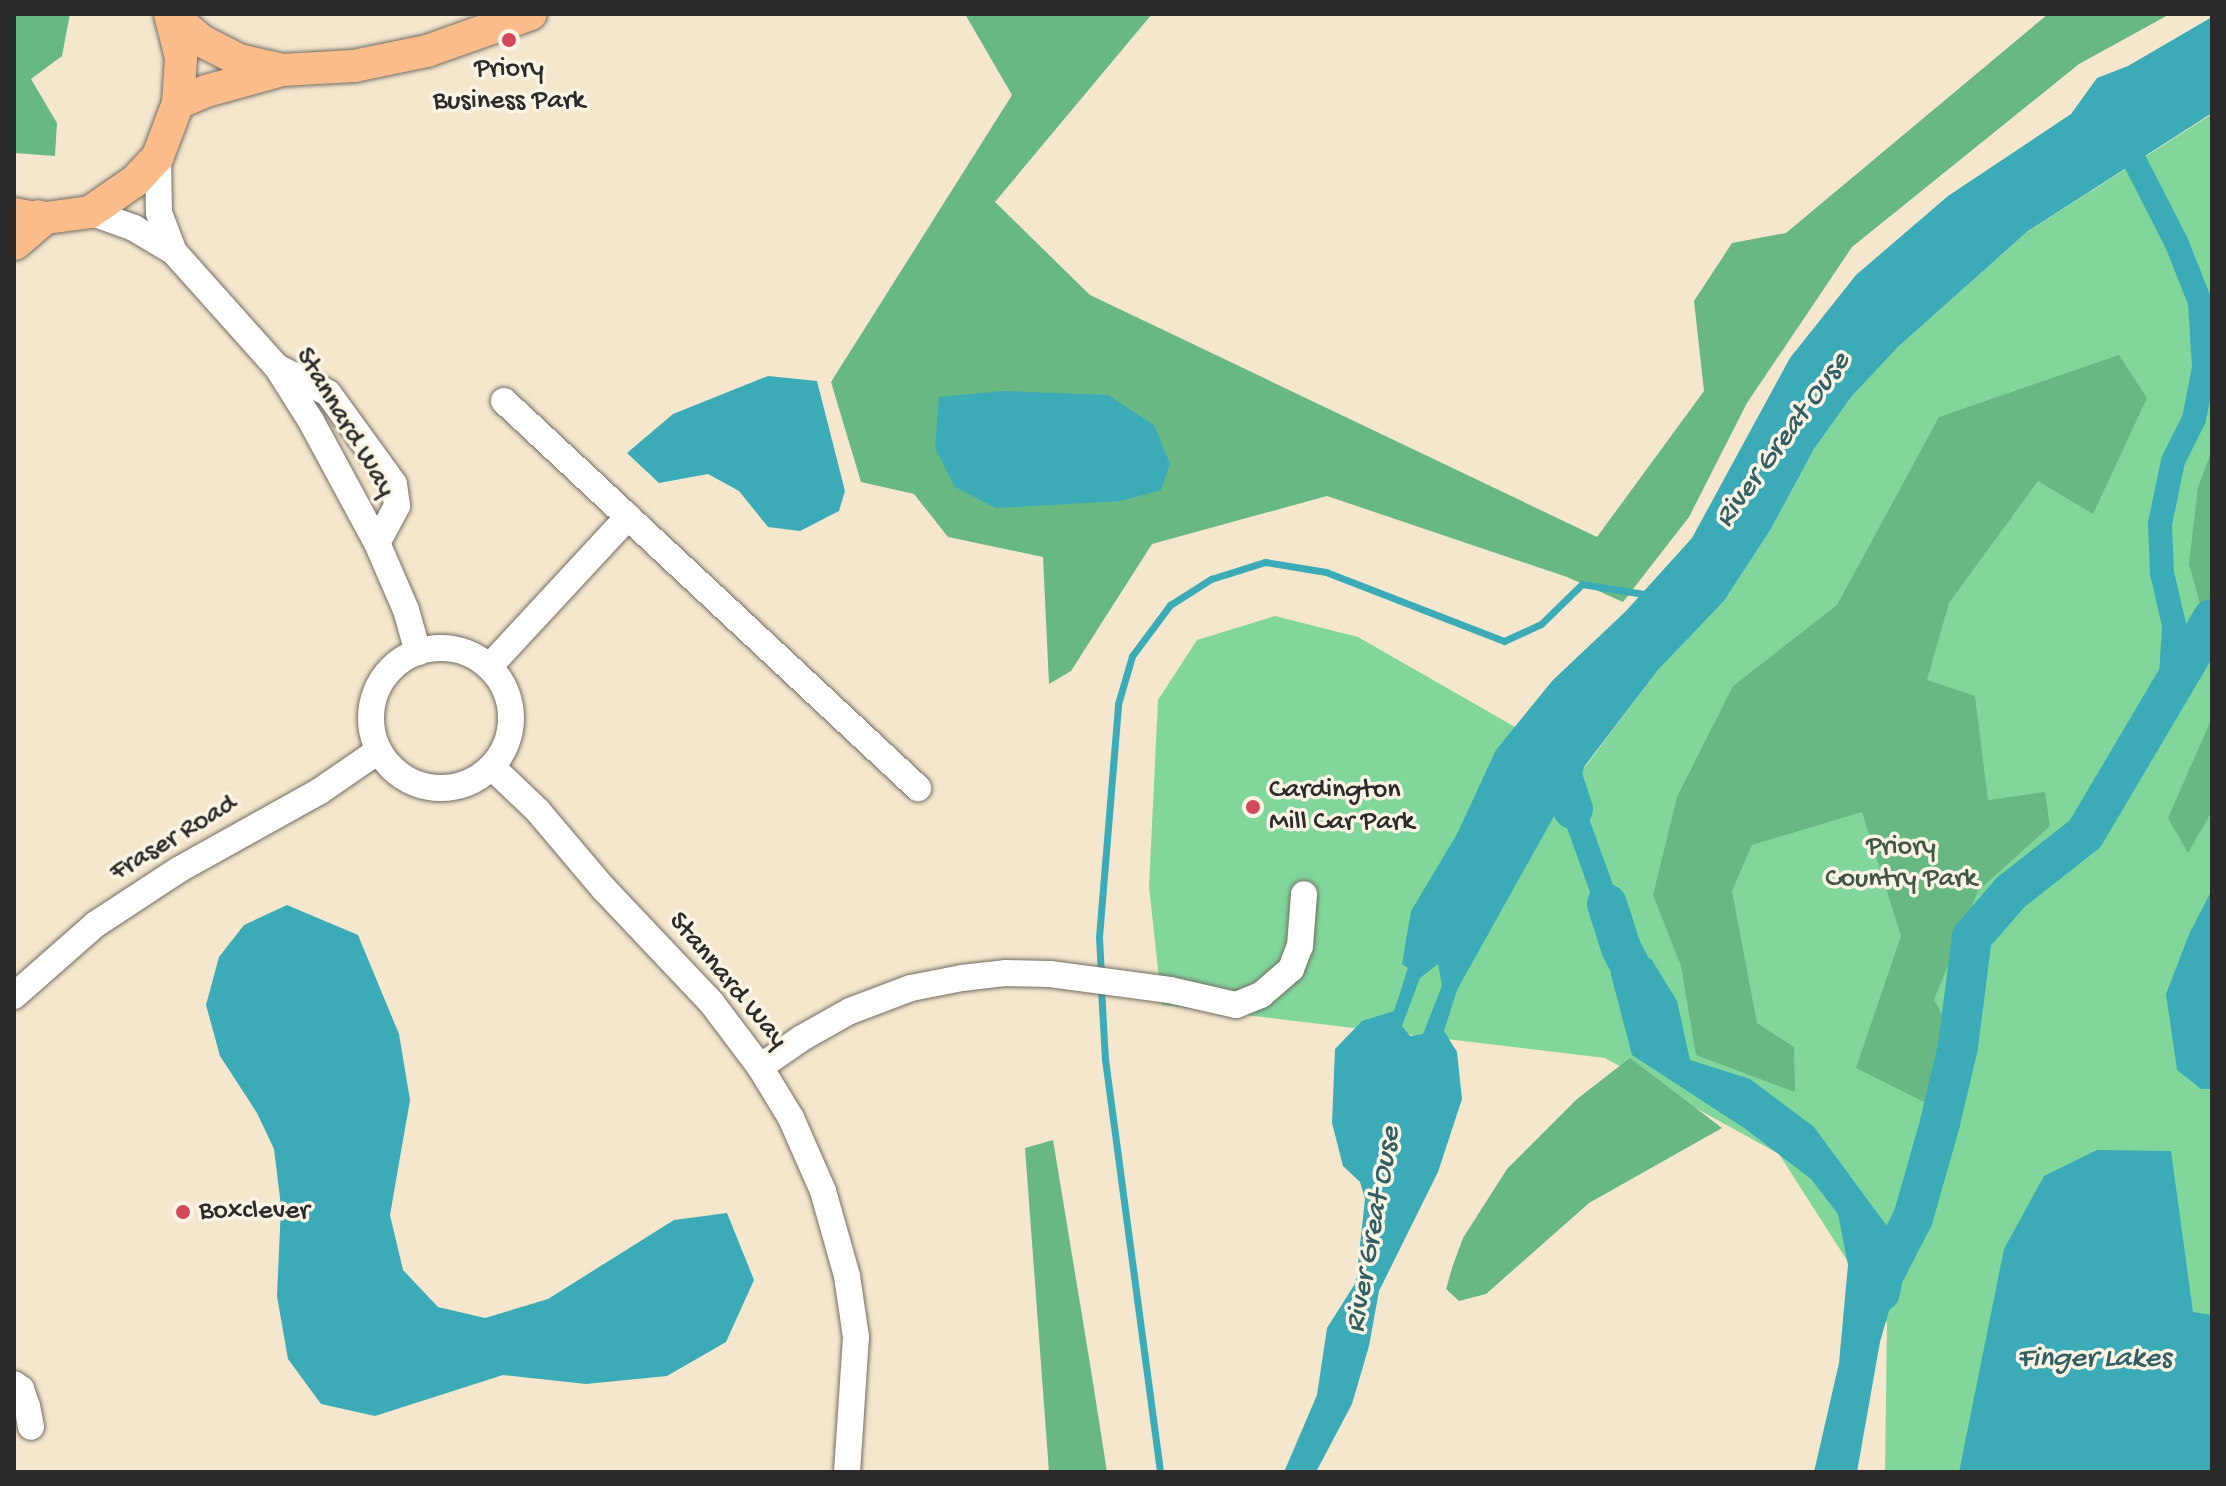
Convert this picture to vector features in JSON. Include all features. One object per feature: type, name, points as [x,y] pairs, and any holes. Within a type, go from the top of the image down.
[{"type":"main road","points":[[170,14],[202,41],[239,60],[282,70]]},
{"type":"main road","points":[[22,225],[90,212],[135,181],[158,156],[178,103],[181,58],[170,14]]},
{"type":"main road","points":[[178,103],[206,91],[282,70],[354,66],[427,51],[531,14]]},
{"type":"street","name":"Stannard Way","points":[[158,156],[159,213],[174,252]]},
{"type":"street","name":"Stannard Way","points":[[90,212],[134,228],[174,252],[277,367],[338,467],[377,543],[406,610],[418,652]]},
{"type":"street","points":[[277,367],[328,393],[394,484],[397,506],[377,543]]},
{"type":"street","points":[[504,401],[918,788]]},
{"type":"street","points":[[489,667],[628,517]]},
{"type":"street","points":[[446,648],[471,655],[489,667],[506,690],[512,719],[507,743],[492,767],[469,783],[440,789],[415,784],[393,770],[378,751],[371,730],[373,702],[381,682],[395,665],[418,652],[446,648]]},
{"type":"street","name":"Fraser Road","points":[[14,996],[96,924],[180,869],[320,791],[378,751]]},
{"type":"street","name":"Stannard Way","points":[[492,767],[538,811],[604,889],[711,1002],[760,1067],[791,1118],[823,1191],[847,1276],[856,1337],[847,1472]]},
{"type":"street","points":[[760,1067],[802,1038],[850,1011],[911,988],[1005,973],[1050,974],[1170,990],[1236,1005],[1261,995],[1294,963],[1300,946],[1304,894]]},
{"type":"street","points":[[14,1384],[24,1397],[31,1427]]},
{"type":"green space","points":[[14,14],[70,14],[62,56],[31,79],[57,123],[55,156],[14,153]]},
{"type":"green space","points":[[965,14],[1152,14],[995,202],[1090,295],[1597,537],[1704,391],[1694,301],[1732,243],[1786,233],[2048,14],[2170,14],[2079,64],[1852,247],[1747,403],[1689,517],[1623,602],[1567,577],[1327,496],[1152,544],[1071,671],[1049,684],[1043,557],[948,537],[914,494],[861,482],[831,382],[1012,95]]},
{"type":"green space","name":"Priory Country Park","points":[[2212,114],[2212,1472],[1885,1472],[1887,1323],[1779,1154],[1605,1058],[1162,1005],[1149,887],[1158,700],[1197,640],[1275,616],[1358,637],[1585,767],[1658,670],[1724,601],[1771,529],[1814,449],[1852,396],[1898,347],[2027,232]]},
{"type":"green space","points":[[2119,355],[2147,398],[2093,514],[2038,481],[1949,603],[1927,680],[1975,696],[1988,800],[2045,792],[2050,826],[1978,891],[1934,1000],[1955,1038],[1926,1103],[1856,1068],[1901,936],[1862,812],[1752,845],[1732,891],[1757,1023],[1794,1047],[1795,1092],[1696,1055],[1681,966],[1653,895],[1677,797],[1733,686],[1837,605],[1939,417]]},
{"type":"green space","points":[[2212,450],[2212,619],[2201,608],[2189,564],[2198,487]]},
{"type":"green space","points":[[2212,718],[2212,811],[2188,853],[2168,818]]},
{"type":"green space","points":[[1630,1058],[1722,1128],[1589,1203],[1486,1294],[1459,1301],[1446,1289],[1453,1265],[1463,1238],[1507,1169],[1577,1099]]},
{"type":"green space","points":[[1053,1140],[1107,1472],[1049,1472],[1025,1148]]},
{"type":"water","name":"River Great Ouse","points":[[2212,17],[2212,113],[2028,231],[1898,347],[1852,396],[1814,449],[1771,529],[1724,601],[1658,670],[1584,767],[1577,794],[1563,800],[1457,990],[1444,1031],[1457,1052],[1462,1099],[1438,1172],[1379,1291],[1369,1346],[1352,1404],[1316,1472],[1284,1472],[1317,1395],[1327,1328],[1356,1282],[1365,1199],[1360,1182],[1343,1166],[1332,1123],[1335,1049],[1362,1021],[1394,1011],[1408,968],[1402,964],[1411,911],[1457,834],[1496,750],[1552,681],[1626,611],[1692,538],[1790,358],[1856,275],[1948,196],[2071,114],[2097,78],[2128,66]],"holes":[[[1438,964],[1442,986],[1423,1034],[1410,1036],[1402,1026],[1420,978]]]},
{"type":"water","points":[[768,376],[817,381],[845,491],[839,511],[800,531],[768,527],[739,491],[708,474],[659,483],[627,453],[673,414]]},
{"type":"water","points":[[1003,391],[1108,395],[1154,425],[1170,464],[1161,490],[1121,501],[996,508],[955,487],[935,448],[939,397]]},
{"type":"water","points":[[2212,890],[2212,1089],[2201,1089],[2177,1070],[2166,994],[2190,932]]},
{"type":"water","points":[[287,905],[358,935],[399,1034],[410,1100],[390,1215],[403,1270],[438,1307],[485,1318],[548,1299],[674,1220],[727,1213],[754,1280],[726,1342],[667,1376],[586,1384],[503,1375],[375,1416],[321,1404],[288,1359],[277,1296],[281,1206],[274,1149],[257,1113],[220,1056],[206,1005],[219,957],[244,925]]},
{"type":"water","points":[[1626,941],[1652,960],[1677,1001],[1690,1060],[1750,1079],[1814,1127],[1906,1252],[1880,1342],[1857,1472],[1814,1472],[1839,1363],[1848,1265],[1838,1214],[1811,1179],[1747,1130],[1632,1055],[1611,975],[1611,947]]},
{"type":"water","name":"Finger Lakes","points":[[2097,1150],[2171,1151],[2193,1312],[2212,1315],[2212,1472],[1959,1472],[2004,1249],[2044,1176]]},
{"type":"waterway","points":[[2122,136],[2177,244],[2200,302],[2204,368],[2194,419],[2173,461],[2160,524],[2162,573],[2174,625],[2170,695]]},
{"type":"waterway","points":[[1101,975],[1099,937],[1118,704],[1132,656],[1170,605],[1211,579],[1265,562],[1326,572],[1504,641],[1541,624],[1582,584],[1650,595]]},
{"type":"waterway","points":[[1880,1292],[1883,1276],[1913,1218],[1940,1123],[1958,1046],[1972,937],[2011,892],[2085,834],[2212,619]]},
{"type":"waterway","points":[[1555,755],[1573,809]]},
{"type":"waterway","points":[[1573,809],[1607,904]]},
{"type":"waterway","points":[[1607,904],[1621,948],[1643,991]]},
{"type":"waterway","points":[[1101,988],[1105,1059],[1160,1472]]},
{"type":"place","name":"Priory Business Park","points":[[509,40]]},
{"type":"place","name":"Cardington Mill Car Park","points":[[1253,807]]},
{"type":"place","name":"Boxclever","points":[[183,1212]]}]
